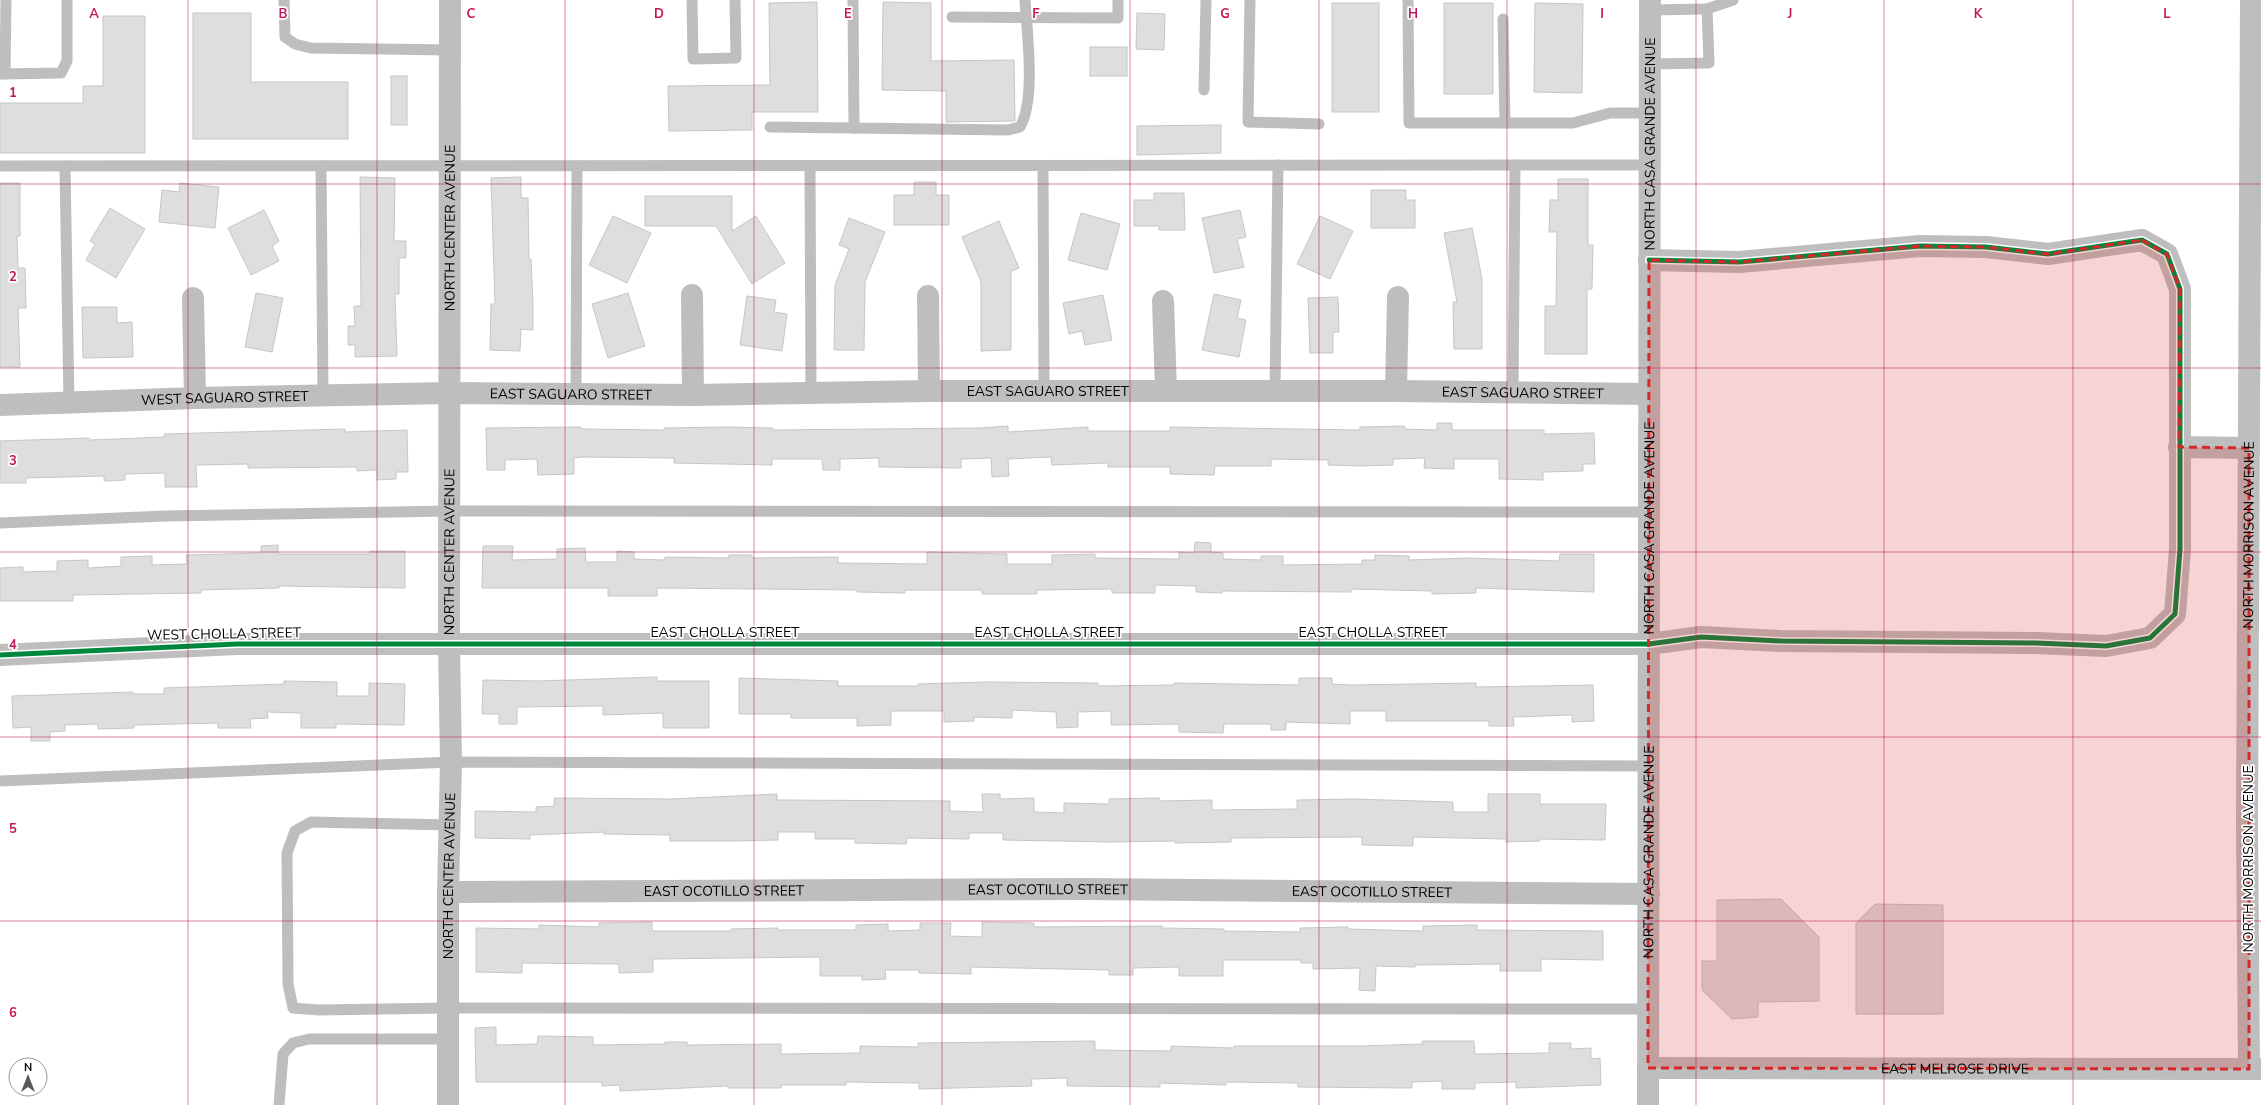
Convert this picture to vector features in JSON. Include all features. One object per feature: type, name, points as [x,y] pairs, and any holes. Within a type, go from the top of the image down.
[{"type":"street","name":"NORTH CENTER AVENUE","points":[[448,1105],[448,892],[451,762],[449,645],[450,0]]},
{"type":"street","name":"NORTH MORRISON AVENUE","points":[[2251,0],[2256,100],[2255,367],[2249,448],[2255,583],[2255,1070]]},
{"type":"street","name":"NORTH CASA GRANDE AVENUE","points":[[1648,1105],[1650,5]]},
{"type":"street","name":"EAST CHOLLA STREET","points":[[449,645],[1649,644],[1701,637],[1781,641],[2036,643],[2106,646],[2150,638],[2175,614],[2180,549],[2180,289],[2167,254],[2142,240],[2048,254],[1986,247],[1920,246],[1739,262],[1649,260]]},
{"type":"street","points":[[692,295],[693,395]]},
{"type":"street","points":[[928,296],[929,391]]},
{"type":"street","points":[[1396,391],[1398,297]]},
{"type":"street","points":[[193,298],[195,398]]},
{"type":"street","points":[[1163,301],[1166,391]]},
{"type":"street","name":"EAST SAGUARO STREET","points":[[449,393],[693,395],[929,391],[1396,391],[1649,394]]},
{"type":"street","name":"WEST SAGUARO STREET","points":[[0,406],[195,398],[449,393]]},
{"type":"street","points":[[2179,447],[2249,448]]},
{"type":"street","name":"WEST CHOLLA STREET","points":[[0,655],[237,644],[449,645]]},
{"type":"street","name":"EAST OCOTILLO STREET","points":[[448,892],[1085,889],[1649,894]]},
{"type":"street","name":"EAST MELROSE DRIVE","points":[[1648,1068],[2255,1070]]},
{"type":"lane","points":[[6,0],[3,74],[61,73],[67,61],[67,0]]},
{"type":"lane","points":[[284,0],[285,37],[295,44],[311,48],[450,50]]},
{"type":"lane","points":[[692,0],[693,59],[736,58],[735,0]]},
{"type":"lane","points":[[853,0],[854,128]]},
{"type":"lane","points":[[770,127],[1008,130],[1020,127],[1026,118],[1027,100],[1025,0]]},
{"type":"lane","points":[[952,17],[1118,18],[1118,0]]},
{"type":"lane","points":[[1204,90],[1206,0]]},
{"type":"lane","points":[[1250,0],[1248,122],[1319,124]]},
{"type":"lane","points":[[1408,0],[1410,123],[1573,123],[1610,113],[1650,113]]},
{"type":"lane","points":[[1650,5],[1707,9],[1732,0]]},
{"type":"lane","points":[[1650,64],[1708,63],[1707,9]]},
{"type":"lane","points":[[1503,18],[1505,123]]},
{"type":"lane","points":[[1276,391],[1278,165]]},
{"type":"lane","points":[[1513,393],[1515,165]]},
{"type":"lane","points":[[0,166],[1650,165]]},
{"type":"lane","points":[[65,166],[69,403]]},
{"type":"lane","points":[[321,166],[323,396]]},
{"type":"lane","points":[[576,394],[577,166]]},
{"type":"lane","points":[[810,166],[811,393]]},
{"type":"lane","points":[[1043,166],[1044,391]]},
{"type":"lane","points":[[0,523],[165,516],[449,512],[1649,512]]},
{"type":"lane","points":[[0,781],[451,762],[1649,766]]},
{"type":"lane","points":[[450,824],[311,822],[295,831],[287,853],[288,984],[293,1008],[319,1010],[448,1008],[1648,1009]]},
{"type":"lane","points":[[279,1105],[282,1054],[293,1043],[309,1039],[448,1039]]},
{"type":"highlighted area","points":[[2142,240],[2167,254],[2180,289],[2179,447],[2249,448],[2249,1069],[1648,1068],[1649,260],[1739,262],[1920,246],[1986,247],[2048,254]]},
{"type":"building","points":[[817,2],[818,112],[752,112],[752,130],[669,131],[668,86],[770,85],[769,3]]},
{"type":"building","points":[[883,2],[931,3],[931,61],[1014,60],[1015,121],[946,122],[946,91],[882,90]]},
{"type":"building","points":[[1332,3],[1379,3],[1379,112],[1332,112]]},
{"type":"building","points":[[1444,3],[1493,3],[1493,94],[1444,94]]},
{"type":"building","points":[[1535,3],[1583,4],[1582,93],[1534,92]]},
{"type":"building","points":[[193,13],[251,13],[251,82],[348,82],[348,139],[193,139]]},
{"type":"building","points":[[1137,13],[1165,14],[1164,50],[1136,49]]},
{"type":"building","points":[[103,16],[145,16],[145,153],[0,153],[0,103],[83,103],[83,86],[103,86]]},
{"type":"building","points":[[1090,47],[1127,47],[1127,76],[1090,76]]},
{"type":"building","points":[[391,76],[407,76],[407,125],[391,125]]},
{"type":"building","points":[[1221,125],[1221,153],[1137,155],[1137,126]]},
{"type":"building","points":[[360,177],[395,178],[394,241],[406,241],[406,258],[399,258],[399,294],[395,294],[397,356],[355,357],[355,345],[348,345],[348,326],[355,326],[354,306],[361,306]]},
{"type":"building","points":[[521,177],[521,198],[528,198],[529,259],[531,259],[533,330],[521,329],[520,351],[490,350],[491,304],[495,304],[491,178]]},
{"type":"building","points":[[1558,179],[1588,179],[1588,245],[1593,245],[1592,289],[1587,289],[1587,354],[1545,354],[1545,306],[1556,306],[1557,232],[1549,232],[1550,200],[1558,200]]},
{"type":"building","points":[[914,182],[936,182],[936,195],[949,195],[949,225],[894,225],[894,195],[914,195]]},
{"type":"building","points":[[0,183],[20,183],[20,236],[17,236],[18,268],[25,268],[26,308],[18,308],[20,367],[0,367]]},
{"type":"building","points":[[180,183],[219,187],[215,228],[159,222],[162,190],[179,192]]},
{"type":"building","points":[[1371,190],[1406,190],[1406,200],[1415,200],[1415,228],[1371,228]]},
{"type":"building","points":[[1154,193],[1184,193],[1185,230],[1159,230],[1159,226],[1134,226],[1134,200],[1154,200]]},
{"type":"building","points":[[645,196],[732,196],[732,231],[756,216],[785,263],[752,284],[716,226],[645,226]]},
{"type":"building","points":[[110,208],[145,229],[116,278],[86,260],[95,244],[90,241]]},
{"type":"building","points":[[264,210],[279,241],[272,246],[279,261],[251,275],[228,228]]},
{"type":"building","points":[[1240,210],[1246,237],[1237,239],[1244,267],[1214,273],[1202,218]]},
{"type":"building","points":[[1081,213],[1120,224],[1107,270],[1068,260]]},
{"type":"building","points":[[613,216],[651,233],[627,283],[589,265]]},
{"type":"building","points":[[1320,216],[1353,231],[1330,279],[1297,264]]},
{"type":"building","points":[[849,218],[885,232],[865,282],[864,350],[834,350],[835,285],[849,249],[839,245]]},
{"type":"building","points":[[999,221],[1019,268],[1011,271],[1011,350],[981,351],[981,282],[962,237]]},
{"type":"building","points":[[1472,228],[1482,279],[1482,349],[1454,349],[1453,302],[1457,302],[1444,233]]},
{"type":"building","points":[[256,293],[283,298],[272,352],[245,347]]},
{"type":"building","points":[[628,293],[645,346],[608,358],[592,304]]},
{"type":"building","points":[[1214,294],[1241,300],[1237,318],[1246,320],[1239,357],[1202,350]]},
{"type":"building","points":[[1103,295],[1112,340],[1085,345],[1082,331],[1069,334],[1063,303]]},
{"type":"building","points":[[747,296],[776,300],[774,312],[787,314],[782,351],[740,345]]},
{"type":"building","points":[[1338,297],[1339,332],[1333,332],[1333,353],[1310,353],[1308,298]]},
{"type":"building","points":[[82,307],[117,307],[117,323],[132,322],[133,357],[83,358]]},
{"type":"building","points":[[1437,423],[1452,423],[1452,430],[1544,430],[1544,434],[1594,433],[1595,464],[1583,464],[1583,471],[1543,472],[1543,480],[1499,479],[1499,459],[1454,459],[1454,469],[1424,468],[1425,458],[1393,459],[1393,465],[1362,466],[1328,465],[1328,460],[1271,459],[1271,466],[1215,466],[1214,475],[1170,474],[1170,467],[1108,467],[1108,463],[1052,465],[1051,457],[1008,459],[1009,476],[992,477],[991,458],[961,459],[961,468],[879,467],[879,458],[840,459],[840,470],[823,470],[822,459],[772,459],[772,465],[674,463],[674,458],[582,457],[574,458],[574,474],[538,475],[537,459],[505,460],[505,470],[487,470],[486,428],[581,427],[581,429],[664,430],[664,428],[726,427],[773,428],[773,430],[980,428],[1008,426],[1008,432],[1088,427],[1088,431],[1170,431],[1170,427],[1360,430],[1360,427],[1404,426],[1405,429],[1437,430]]},
{"type":"building","points":[[345,429],[345,432],[407,430],[408,472],[396,472],[396,479],[377,480],[377,470],[357,471],[357,467],[248,468],[248,464],[196,465],[197,487],[165,487],[165,473],[125,474],[125,480],[104,481],[104,476],[26,478],[26,483],[0,483],[0,441],[89,438],[90,440],[164,437],[164,434]]},
{"type":"building","points":[[1195,542],[1211,543],[1211,552],[1223,553],[1223,559],[1261,560],[1261,556],[1283,556],[1283,565],[1362,564],[1362,560],[1375,560],[1375,555],[1409,556],[1409,560],[1467,558],[1559,561],[1560,554],[1594,554],[1594,592],[1476,588],[1476,593],[1432,594],[1432,591],[1351,589],[1351,592],[1222,591],[1222,593],[1196,592],[1196,586],[1155,585],[1155,593],[1112,593],[1112,589],[1037,590],[1037,594],[982,594],[982,590],[905,590],[905,593],[857,592],[857,590],[657,588],[657,596],[608,596],[608,588],[482,588],[483,546],[513,546],[512,560],[557,559],[557,549],[585,548],[586,562],[617,562],[617,551],[634,552],[634,559],[665,560],[665,557],[729,558],[729,555],[752,555],[752,558],[838,557],[838,563],[927,564],[927,552],[1007,554],[1007,564],[1052,564],[1052,555],[1095,554],[1095,558],[1179,559],[1179,552],[1194,553]]},
{"type":"building","points":[[278,545],[278,554],[370,554],[370,551],[405,551],[405,588],[279,586],[279,588],[201,590],[201,593],[73,595],[73,601],[0,601],[0,568],[23,567],[23,572],[57,571],[57,561],[88,560],[88,568],[121,566],[121,557],[152,556],[152,565],[187,564],[186,555],[261,553],[261,546]]},
{"type":"building","points":[[657,677],[657,681],[709,681],[709,728],[663,728],[663,713],[603,715],[603,706],[517,707],[517,724],[499,724],[499,714],[482,714],[483,680],[538,681]]},
{"type":"building","points":[[739,678],[838,681],[838,686],[918,686],[918,684],[985,682],[1098,683],[1098,686],[1174,685],[1174,683],[1299,685],[1299,678],[1332,678],[1332,684],[1351,685],[1476,683],[1476,687],[1593,685],[1594,721],[1572,722],[1572,715],[1513,717],[1514,726],[1489,726],[1489,721],[1386,721],[1386,711],[1350,711],[1350,724],[1286,722],[1286,730],[1271,730],[1271,724],[1224,724],[1223,733],[1179,732],[1179,724],[1111,725],[1111,711],[1078,712],[1078,727],[1057,728],[1056,712],[1012,710],[1012,718],[974,717],[974,721],[944,722],[944,711],[891,711],[891,725],[857,726],[857,718],[791,718],[791,714],[739,714]]},
{"type":"building","points":[[284,681],[337,682],[337,696],[369,696],[369,683],[405,684],[404,725],[336,724],[336,728],[301,728],[301,713],[267,712],[268,718],[250,719],[251,728],[218,728],[218,723],[134,725],[134,728],[98,729],[98,724],[65,725],[65,731],[50,732],[50,741],[31,741],[31,727],[13,728],[12,696],[133,692],[133,694],[164,694],[164,688],[284,684]]},
{"type":"building","points":[[777,794],[777,800],[950,801],[950,811],[983,812],[982,794],[1000,794],[1000,799],[1034,798],[1034,812],[1064,813],[1064,803],[1109,804],[1109,799],[1159,798],[1160,801],[1212,800],[1212,810],[1297,809],[1297,800],[1352,799],[1453,802],[1453,812],[1488,812],[1488,794],[1540,794],[1540,804],[1606,804],[1605,840],[1540,839],[1540,841],[1506,842],[1506,839],[1413,837],[1413,846],[1362,845],[1362,837],[1231,838],[1231,842],[1175,843],[1175,841],[1110,842],[1003,840],[1003,833],[969,833],[969,839],[907,838],[906,844],[855,843],[855,839],[815,839],[815,832],[778,832],[778,840],[733,841],[670,841],[670,835],[604,834],[604,832],[530,835],[530,839],[475,838],[475,811],[536,812],[536,807],[554,806],[554,798],[670,799]]},
{"type":"building","points":[[1781,899],[1819,937],[1819,1001],[1758,1002],[1758,1017],[1732,1019],[1702,990],[1702,961],[1717,961],[1717,900]]},
{"type":"building","points":[[1875,904],[1943,905],[1943,1014],[1856,1014],[1856,923]]},
{"type":"building","points":[[652,922],[652,931],[731,931],[731,929],[778,928],[778,930],[856,930],[856,925],[888,924],[888,931],[920,930],[920,923],[951,923],[950,936],[982,937],[982,922],[1034,923],[1034,927],[1162,926],[1162,928],[1224,929],[1224,931],[1300,932],[1300,928],[1348,927],[1348,929],[1423,931],[1423,926],[1477,925],[1477,930],[1603,931],[1603,960],[1541,959],[1541,971],[1500,971],[1500,964],[1415,965],[1415,967],[1376,966],[1375,991],[1359,990],[1360,968],[1313,969],[1313,963],[1301,963],[1301,960],[1223,960],[1223,976],[1179,976],[1179,967],[1133,968],[1133,975],[1109,975],[1109,970],[971,967],[971,974],[919,973],[919,970],[885,970],[886,979],[862,980],[862,976],[820,976],[820,957],[653,959],[653,972],[619,973],[619,964],[522,963],[522,973],[476,972],[476,928],[539,929],[539,925],[599,927],[599,923]]},
{"type":"building","points":[[496,1027],[496,1045],[537,1044],[538,1036],[593,1037],[593,1045],[665,1044],[665,1042],[687,1042],[687,1045],[781,1044],[781,1054],[860,1053],[860,1046],[918,1047],[918,1043],[1095,1041],[1095,1050],[1171,1051],[1171,1046],[1234,1048],[1234,1046],[1362,1046],[1423,1044],[1422,1041],[1474,1041],[1475,1054],[1549,1053],[1549,1043],[1571,1043],[1571,1049],[1591,1048],[1591,1059],[1600,1058],[1601,1085],[1516,1088],[1516,1082],[1475,1083],[1475,1089],[1442,1089],[1442,1081],[1412,1082],[1412,1088],[1298,1087],[1298,1083],[1226,1082],[1226,1085],[1160,1083],[1160,1087],[1067,1086],[1067,1078],[1031,1079],[1032,1086],[919,1089],[919,1083],[846,1082],[846,1085],[781,1085],[781,1088],[728,1088],[728,1086],[620,1091],[620,1085],[602,1086],[602,1082],[476,1082],[475,1028]]},
{"type":"cycle path","points":[[0,655],[237,644],[1649,644],[1701,637],[1781,641],[2036,643],[2106,646],[2150,638],[2175,614],[2180,549],[2180,289],[2167,254],[2142,240],[2048,254],[1986,247],[1920,246],[1739,262],[1649,260]]}]
